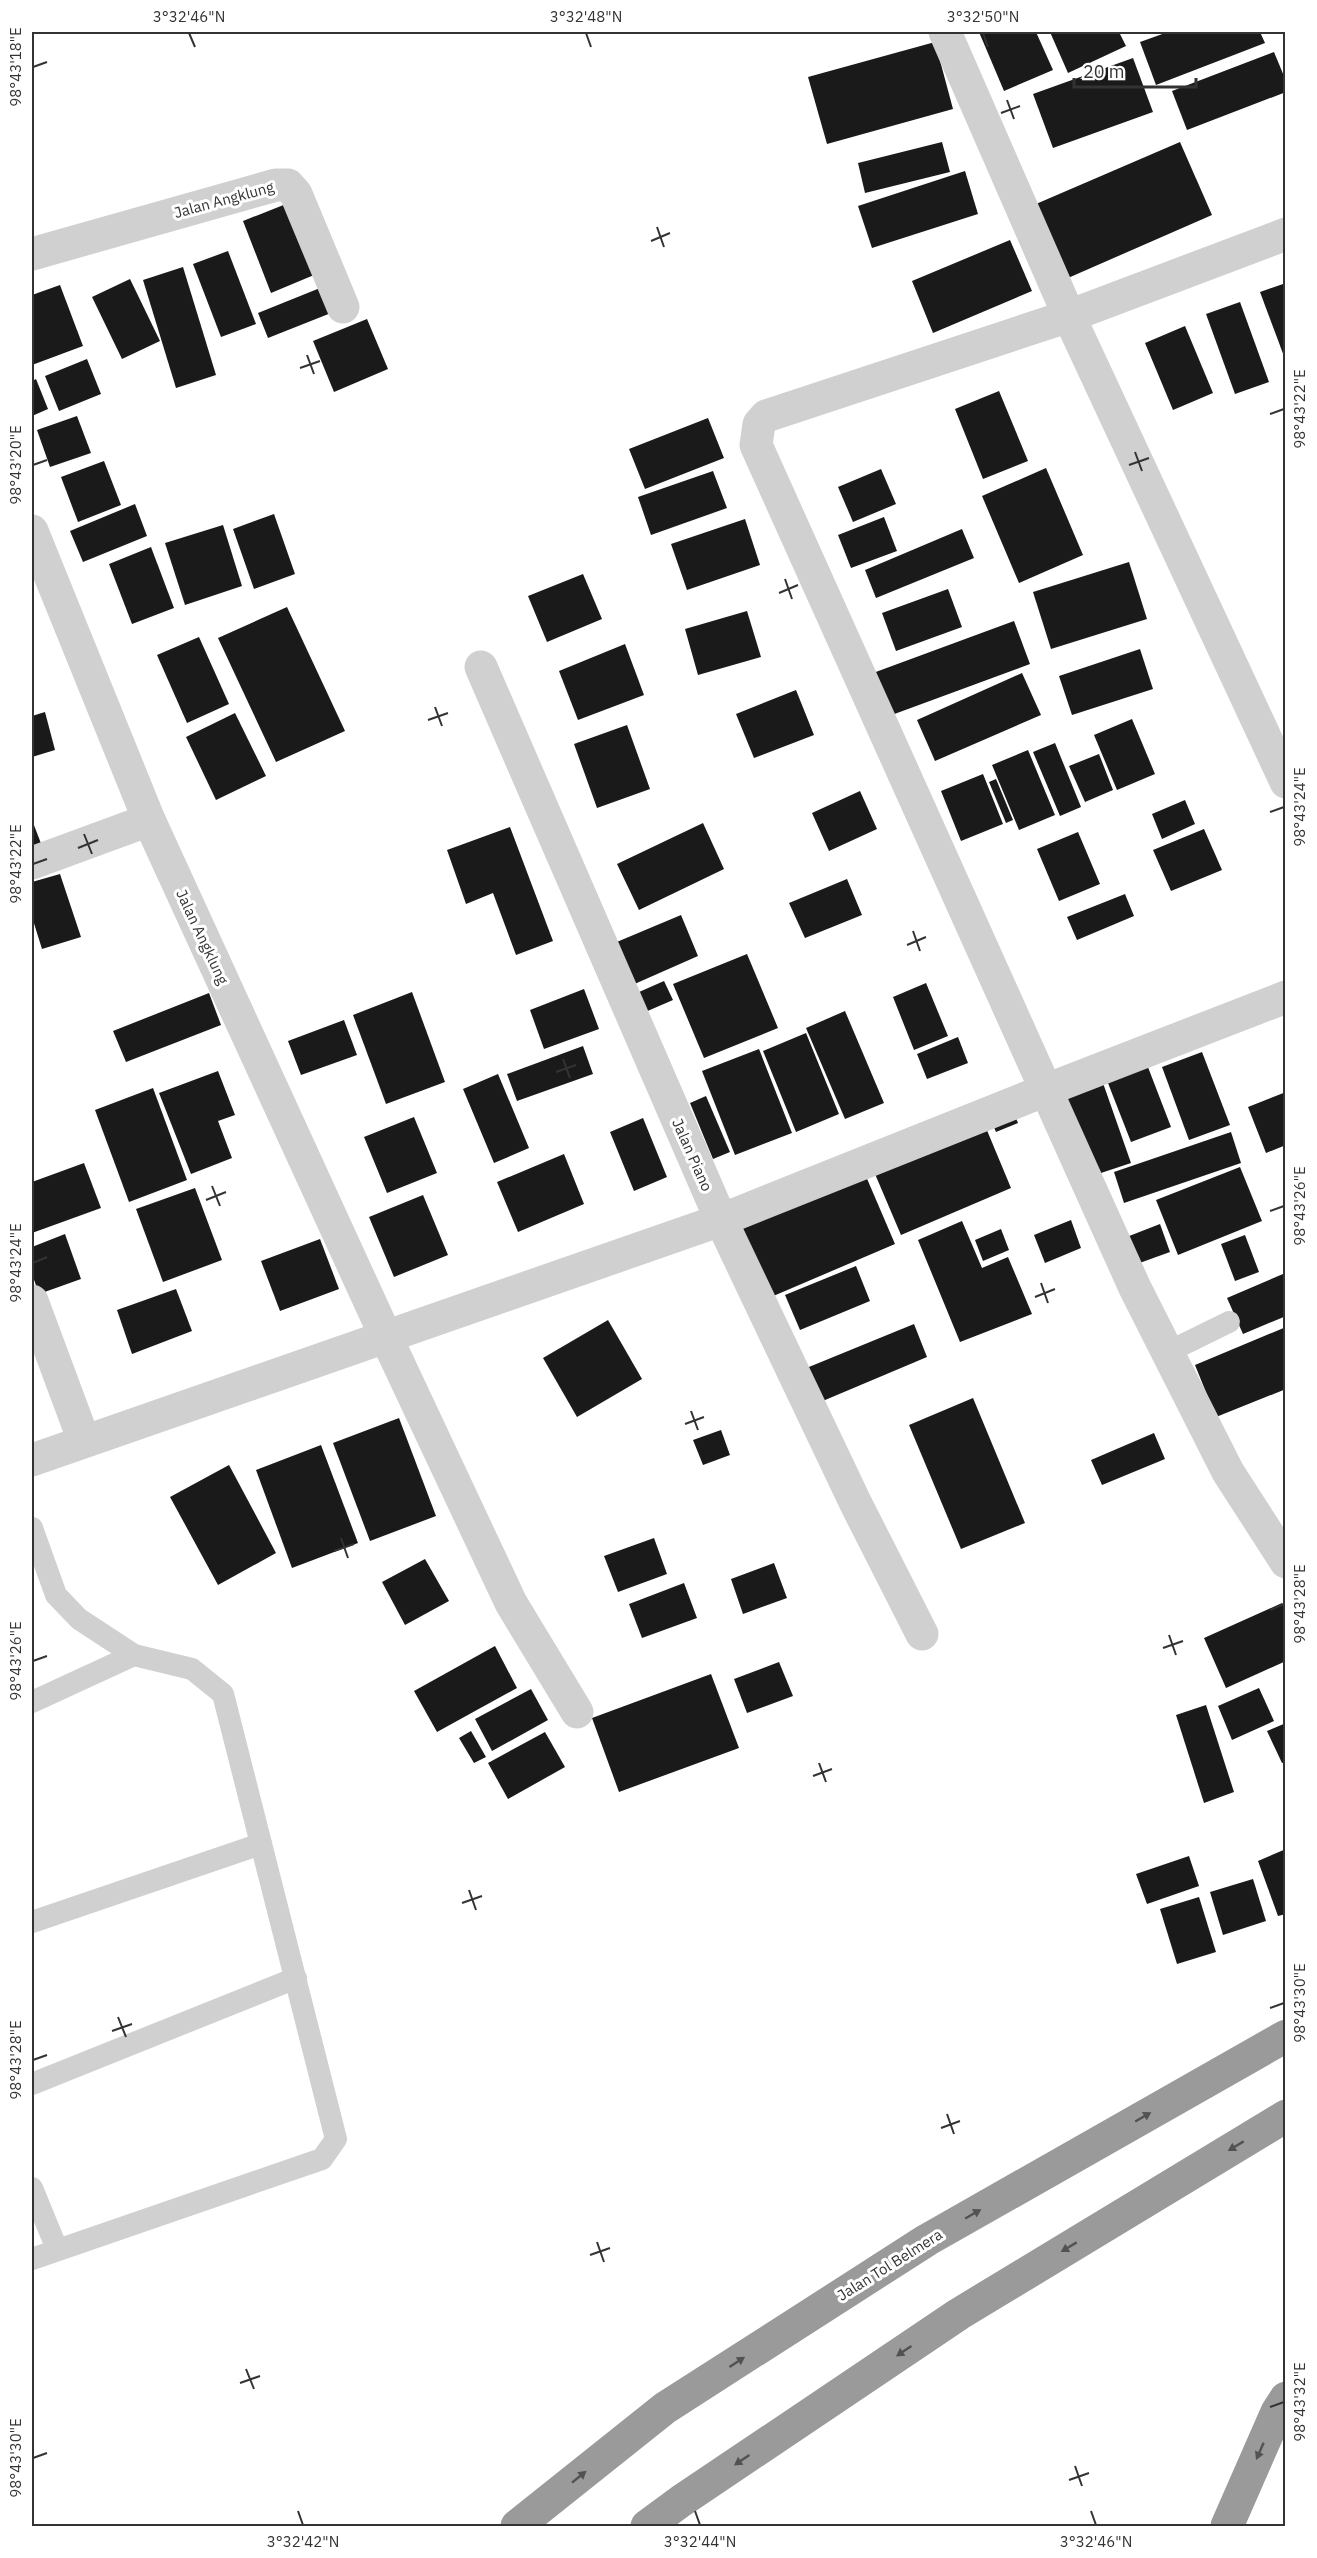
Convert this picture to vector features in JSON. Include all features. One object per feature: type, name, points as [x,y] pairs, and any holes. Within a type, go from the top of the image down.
[{"type":"highway","name":"Jalan Tol Belmera","points":[[518,2526],[665,2408],[927,2240],[1286,2036]]},
{"type":"highway","points":[[647,2526],[959,2314],[1286,2116]]},
{"type":"highway","points":[[1227,2526],[1277,2412],[1286,2398]]},
{"type":"highway","points":[[507,2526],[548,2502]]},
{"type":"street","points":[[945,32],[1069,316],[1286,782]]},
{"type":"street","name":"Jalan Angklung","points":[[32,254],[276,184],[288,185],[296,195],[342,307]]},
{"type":"street","points":[[1286,234],[1069,316],[766,416],[759,424],[756,445],[1135,1288],[1197,1415],[1228,1472],[1286,1563]]},
{"type":"street","name":"Jalan Angklung","points":[[32,531],[149,820],[386,1337],[511,1604],[577,1712]]},
{"type":"street","name":"Jalan Piano","points":[[481,667],[721,1220],[856,1504],[922,1634]]},
{"type":"street","points":[[32,863],[149,820]]},
{"type":"street","points":[[32,1460],[721,1220],[1286,997]]},
{"type":"street","points":[[32,1301],[84,1441]]},
{"type":"lane","points":[[1168,1352],[1229,1322]]},
{"type":"lane","points":[[32,1528],[56,1595],[79,1619],[134,1655],[192,1670],[223,1694],[336,2139],[322,2159],[32,2259]]},
{"type":"lane","points":[[32,1702],[134,1655]]},
{"type":"lane","points":[[32,1922],[261,1844]]},
{"type":"lane","points":[[32,2084],[296,1978]]},
{"type":"lane","points":[[32,2188],[57,2249]]},
{"type":"building","points":[[979,32],[1036,32],[1053,70],[1004,91]]},
{"type":"building","points":[[1050,32],[1119,32],[1126,46],[1068,73]]},
{"type":"building","points":[[1168,32],[1260,32],[1265,43],[1156,85],[1140,42]]},
{"type":"building","points":[[935,42],[953,109],[827,144],[808,77]]},
{"type":"building","points":[[1274,52],[1286,81],[1286,92],[1187,130],[1172,91]]},
{"type":"building","points":[[1133,58],[1153,112],[1053,148],[1033,94]]},
{"type":"building","points":[[942,142],[950,172],[865,193],[858,163]]},
{"type":"building","points":[[1180,142],[1212,215],[1068,278],[1036,204]]},
{"type":"building","points":[[965,171],[978,214],[872,248],[858,206]]},
{"type":"building","points":[[286,204],[314,275],[271,293],[243,221]]},
{"type":"building","points":[[1010,240],[1032,291],[933,333],[912,281]]},
{"type":"building","points":[[228,251],[256,324],[221,337],[193,264]]},
{"type":"building","points":[[183,267],[216,375],[176,388],[143,280]]},
{"type":"building","points":[[130,279],[160,341],[122,359],[92,297]]},
{"type":"building","points":[[1286,283],[1286,359],[1285,359],[1260,292]]},
{"type":"building","points":[[60,285],[83,346],[32,365],[32,295]]},
{"type":"building","points":[[320,288],[331,313],[268,338],[258,313]]},
{"type":"building","points":[[1240,302],[1269,382],[1235,394],[1206,314]]},
{"type":"building","points":[[367,319],[388,369],[334,392],[313,341]]},
{"type":"building","points":[[1185,326],[1213,393],[1173,410],[1145,343]]},
{"type":"building","points":[[87,359],[101,394],[59,411],[45,376]]},
{"type":"building","points":[[36,379],[48,409],[32,416],[32,381]]},
{"type":"building","points":[[999,391],[1028,461],[983,479],[955,409]]},
{"type":"building","points":[[77,416],[91,453],[50,467],[37,430]]},
{"type":"building","points":[[708,418],[724,458],[645,489],[629,449]]},
{"type":"building","points":[[104,461],[121,505],[78,522],[61,477]]},
{"type":"building","points":[[1046,468],[1083,555],[1019,583],[982,496]]},
{"type":"building","points":[[881,469],[896,504],[853,522],[838,487]]},
{"type":"building","points":[[713,471],[727,508],[651,535],[638,497]]},
{"type":"building","points":[[135,504],[147,536],[83,562],[70,531]]},
{"type":"building","points":[[274,514],[295,574],[254,589],[233,529]]},
{"type":"building","points":[[884,517],[897,551],[851,568],[838,535]]},
{"type":"building","points":[[745,519],[760,565],[687,590],[671,544]]},
{"type":"building","points":[[223,525],[242,586],[185,605],[165,543]]},
{"type":"building","points":[[962,529],[974,558],[876,598],[865,570]]},
{"type":"building","points":[[151,547],[174,608],[132,624],[109,564]]},
{"type":"building","points":[[1129,562],[1147,619],[1051,649],[1033,592]]},
{"type":"building","points":[[583,574],[602,619],[547,642],[528,596]]},
{"type":"building","points":[[948,589],[962,627],[896,651],[882,613]]},
{"type":"building","points":[[287,607],[345,731],[276,762],[218,638]]},
{"type":"building","points":[[747,611],[761,657],[698,675],[685,629]]},
{"type":"building","points":[[1014,621],[1030,664],[889,716],[873,673]]},
{"type":"building","points":[[199,637],[229,704],[187,723],[157,655]]},
{"type":"building","points":[[625,644],[644,695],[578,720],[559,671]]},
{"type":"building","points":[[1140,649],[1153,689],[1072,715],[1059,676]]},
{"type":"building","points":[[1022,673],[1041,715],[935,761],[917,720]]},
{"type":"building","points":[[796,690],[814,735],[754,758],[736,714]]},
{"type":"building","points":[[45,712],[55,750],[32,757],[32,716]]},
{"type":"building","points":[[235,713],[266,776],[216,800],[186,737]]},
{"type":"building","points":[[1132,719],[1155,774],[1117,790],[1094,735]]},
{"type":"building","points":[[627,725],[650,789],[597,808],[574,744]]},
{"type":"building","points":[[1055,743],[1081,807],[1060,816],[1033,752]]},
{"type":"building","points":[[1028,750],[1055,815],[1019,830],[992,765]]},
{"type":"building","points":[[1099,754],[1113,790],[1085,802],[1069,766]]},
{"type":"building","points":[[983,774],[1003,824],[961,841],[941,791]]},
{"type":"building","points":[[996,779],[1013,820],[1006,823],[989,782]]},
{"type":"building","points":[[860,791],[877,829],[829,851],[812,813]]},
{"type":"building","points":[[1185,800],[1195,824],[1162,839],[1152,814]]},
{"type":"building","points":[[32,820],[42,846],[32,850]]},
{"type":"building","points":[[703,823],[724,869],[639,910],[617,864]]},
{"type":"building","points":[[510,827],[553,941],[516,955],[493,893],[466,904],[447,850]]},
{"type":"building","points":[[1204,829],[1222,870],[1171,891],[1153,850]]},
{"type":"building","points":[[1078,832],[1100,884],[1059,901],[1037,849]]},
{"type":"building","points":[[60,874],[81,937],[42,949],[32,917],[32,882]]},
{"type":"building","points":[[847,879],[862,915],[805,938],[789,903]]},
{"type":"building","points":[[1125,894],[1134,916],[1077,940],[1067,917]]},
{"type":"building","points":[[681,915],[698,956],[630,986],[612,944]]},
{"type":"building","points":[[747,954],[778,1028],[704,1058],[673,984]]},
{"type":"building","points":[[664,981],[673,1000],[636,1016],[630,996]]},
{"type":"building","points":[[926,983],[948,1036],[914,1050],[893,997]]},
{"type":"building","points":[[584,989],[599,1029],[544,1049],[530,1010]]},
{"type":"building","points":[[412,992],[445,1082],[386,1104],[353,1015]]},
{"type":"building","points":[[209,993],[221,1025],[126,1062],[113,1031]]},
{"type":"building","points":[[845,1011],[884,1103],[845,1119],[806,1028]]},
{"type":"building","points":[[344,1020],[357,1055],[301,1075],[288,1041]]},
{"type":"building","points":[[806,1033],[839,1114],[796,1132],[763,1051]]},
{"type":"building","points":[[958,1037],[968,1063],[927,1079],[917,1054]]},
{"type":"building","points":[[583,1046],[593,1074],[517,1101],[507,1074]]},
{"type":"building","points":[[759,1049],[792,1133],[735,1155],[702,1071]]},
{"type":"building","points":[[1202,1052],[1230,1125],[1189,1140],[1162,1067]]},
{"type":"building","points":[[1146,1062],[1171,1127],[1131,1142],[1106,1078]]},
{"type":"building","points":[[218,1071],[235,1115],[218,1121],[232,1158],[191,1174],[159,1093]]},
{"type":"building","points":[[498,1074],[529,1148],[494,1163],[463,1089]]},
{"type":"building","points":[[1103,1083],[1131,1163],[1089,1177],[1061,1097]]},
{"type":"building","points":[[153,1088],[187,1180],[129,1202],[95,1110]]},
{"type":"building","points":[[1286,1092],[1286,1145],[1266,1153],[1248,1107]]},
{"type":"building","points":[[706,1096],[730,1152],[713,1159],[690,1103]]},
{"type":"building","points":[[1012,1109],[1018,1123],[996,1132],[990,1118]]},
{"type":"building","points":[[414,1117],[437,1173],[387,1193],[364,1137]]},
{"type":"building","points":[[643,1118],[667,1177],[634,1191],[610,1132]]},
{"type":"building","points":[[986,1128],[1011,1188],[901,1235],[875,1174]]},
{"type":"building","points":[[1231,1132],[1241,1163],[1124,1203],[1114,1172]]},
{"type":"building","points":[[564,1154],[584,1204],[518,1232],[497,1182]]},
{"type":"building","points":[[84,1163],[101,1208],[32,1233],[32,1182]]},
{"type":"building","points":[[862,1167],[895,1244],[764,1300],[733,1221]]},
{"type":"building","points":[[1240,1167],[1262,1221],[1178,1255],[1156,1200]]},
{"type":"building","points":[[195,1188],[222,1260],[163,1282],[136,1209]]},
{"type":"building","points":[[423,1195],[448,1255],[394,1277],[369,1217]]},
{"type":"building","points":[[1071,1220],[1081,1248],[1045,1263],[1034,1235]]},
{"type":"building","points":[[962,1221],[982,1268],[1008,1257],[1032,1314],[960,1342],[918,1240]]},
{"type":"building","points":[[1160,1224],[1170,1252],[1134,1265],[1124,1238]]},
{"type":"building","points":[[1001,1229],[1009,1250],[983,1261],[975,1240]]},
{"type":"building","points":[[65,1234],[81,1279],[39,1294],[32,1274],[32,1247]]},
{"type":"building","points":[[1245,1235],[1259,1272],[1235,1281],[1221,1244]]},
{"type":"building","points":[[320,1239],[339,1289],[280,1311],[261,1261]]},
{"type":"building","points":[[856,1266],[870,1301],[800,1330],[785,1295]]},
{"type":"building","points":[[1283,1274],[1286,1280],[1286,1316],[1243,1334],[1227,1298]]},
{"type":"building","points":[[176,1289],[192,1331],[132,1354],[117,1310]]},
{"type":"building","points":[[608,1320],[642,1379],[577,1417],[543,1358]]},
{"type":"building","points":[[914,1324],[927,1357],[818,1403],[804,1369]]},
{"type":"building","points":[[1286,1327],[1286,1389],[1216,1417],[1195,1365]]},
{"type":"building","points":[[973,1398],[1025,1523],[961,1549],[909,1425]]},
{"type":"building","points":[[399,1418],[436,1516],[370,1541],[333,1443]]},
{"type":"building","points":[[721,1430],[730,1455],[703,1465],[693,1440]]},
{"type":"building","points":[[1154,1433],[1165,1459],[1102,1485],[1091,1460]]},
{"type":"building","points":[[321,1445],[358,1543],[292,1568],[256,1470]]},
{"type":"building","points":[[229,1465],[276,1553],[218,1585],[170,1497]]},
{"type":"building","points":[[654,1538],[667,1574],[618,1592],[604,1556]]},
{"type":"building","points":[[425,1559],[449,1601],[405,1625],[382,1582]]},
{"type":"building","points":[[774,1563],[787,1598],[743,1614],[731,1579]]},
{"type":"building","points":[[684,1583],[697,1618],[642,1638],[629,1604]]},
{"type":"building","points":[[1282,1603],[1286,1611],[1286,1661],[1226,1688],[1204,1638]]},
{"type":"building","points":[[495,1646],[517,1688],[437,1732],[414,1691]]},
{"type":"building","points":[[779,1662],[793,1696],[747,1713],[734,1679]]},
{"type":"building","points":[[711,1674],[739,1748],[619,1792],[592,1718]]},
{"type":"building","points":[[1259,1688],[1274,1721],[1232,1740],[1218,1706]]},
{"type":"building","points":[[531,1689],[548,1720],[492,1751],[475,1719]]},
{"type":"building","points":[[1206,1705],[1234,1792],[1204,1803],[1176,1715]]},
{"type":"building","points":[[1286,1723],[1286,1762],[1282,1763],[1267,1731]]},
{"type":"building","points":[[471,1731],[486,1757],[474,1763],[459,1738]]},
{"type":"building","points":[[545,1732],[565,1767],[508,1799],[488,1763]]},
{"type":"building","points":[[1286,1849],[1286,1914],[1278,1916],[1258,1861]]},
{"type":"building","points":[[1189,1856],[1199,1886],[1147,1904],[1136,1874]]},
{"type":"building","points":[[1253,1879],[1266,1921],[1223,1935],[1210,1892]]},
{"type":"building","points":[[1199,1897],[1216,1952],[1177,1964],[1160,1909]]}]
